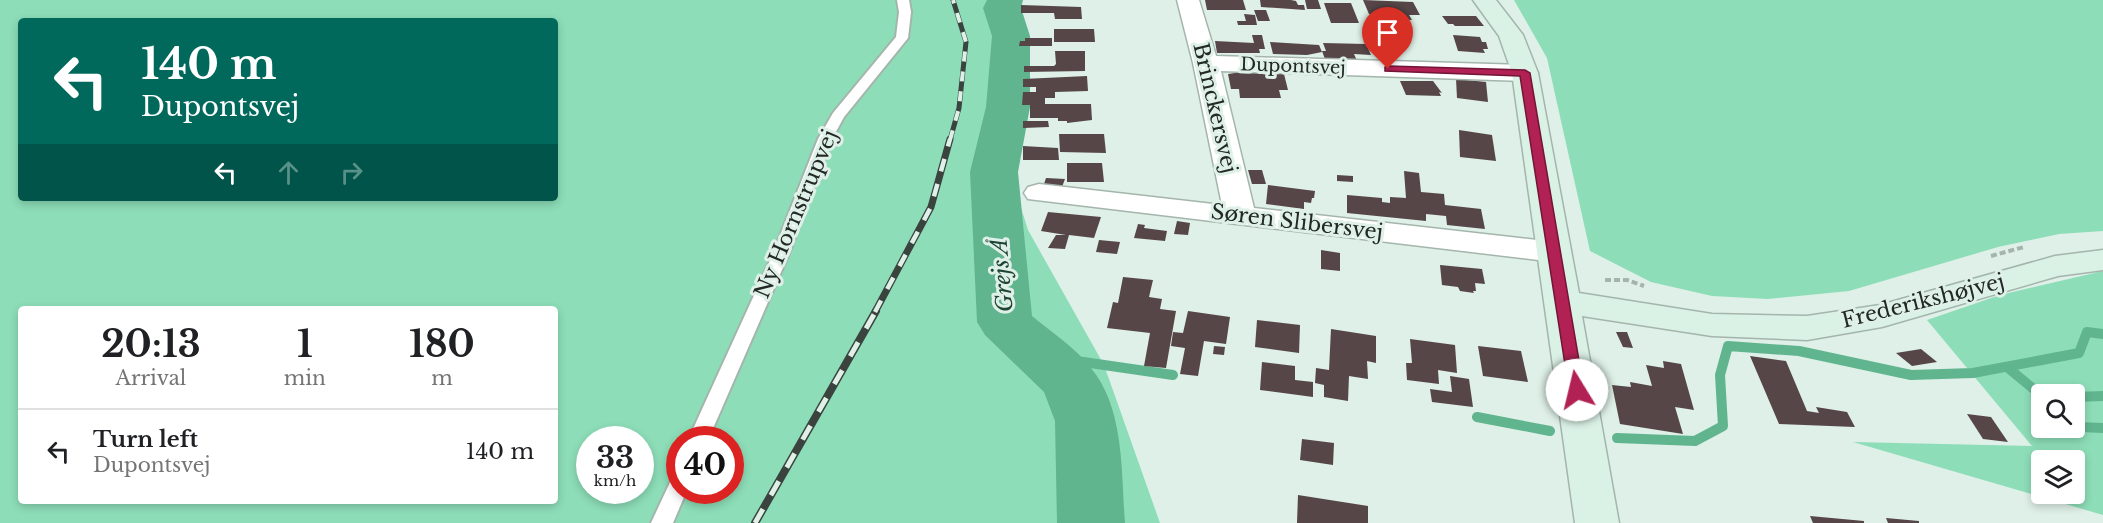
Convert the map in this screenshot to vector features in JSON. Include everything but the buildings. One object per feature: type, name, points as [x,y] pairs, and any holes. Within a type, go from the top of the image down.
[{"type":"street","name":"Brinckersvej","points":[[1188,0],[1206,63],[1240,216]]},
{"type":"street","points":[[1484,0],[1511,35],[1525,73],[1597,523]]},
{"type":"street","name":"Dupontsvej","points":[[1206,63],[1525,73]]},
{"type":"street","name":"Søren Slibersvej","points":[[1039,193],[1240,216],[1559,277]]},
{"type":"street","name":"Frederikshøjvej","points":[[1559,277],[1712,325],[1807,328],[1882,316],[2055,266],[2103,260]]},
{"type":"lane","name":"Ny Hornstrupvej","points":[[704,426],[780,256],[825,139],[838,116],[902,38],[905,12],[903,0]]},
{"type":"lane","points":[[662,523],[670,504]]},
{"type":"path","points":[[1981,259],[2025,246]]},
{"type":"path","points":[[1559,277],[1628,280],[1648,288]]},
{"type":"green space","points":[[0,0],[1013,0],[1020,35],[1009,170],[1028,230],[1104,365],[1160,523],[0,523]]},
{"type":"green space","points":[[1514,0],[2103,0],[2103,231],[2059,234],[1998,247],[1849,291],[1768,299],[1712,296],[1651,282],[1590,251],[1547,58]]},
{"type":"green space","points":[[2103,271],[2103,515],[2065,504],[2085,504],[2085,450],[2031,450],[2031,494],[1853,442],[2032,446],[1927,320],[2000,295]]},
{"type":"waterway","name":"Grejs Å","points":[[1005,0],[1002,8],[1011,36],[1008,107],[994,172],[1005,322],[1070,382],[1086,421],[1091,523]]},
{"type":"waterway","points":[[1617,438],[1695,441],[1723,426],[1720,375],[1728,346],[1799,351],[1911,375],[1973,373],[2079,353],[2087,332],[2103,334]]},
{"type":"waterway","points":[[1042,356],[1173,375]]},
{"type":"waterway","points":[[2007,367],[2031,387]]},
{"type":"waterway","points":[[2085,397],[2103,396]]},
{"type":"waterway","points":[[1477,417],[1550,431]]},
{"type":"waterway","points":[[2085,427],[2103,428]]},
{"type":"railway","points":[[950,140],[959,108],[966,42],[953,0]]},
{"type":"railway","points":[[875,312],[931,207],[950,139]]},
{"type":"railway","points":[[755,523],[876,311]]},
{"type":"route","points":[[1388,69],[1525,73],[1577,390]]}]
